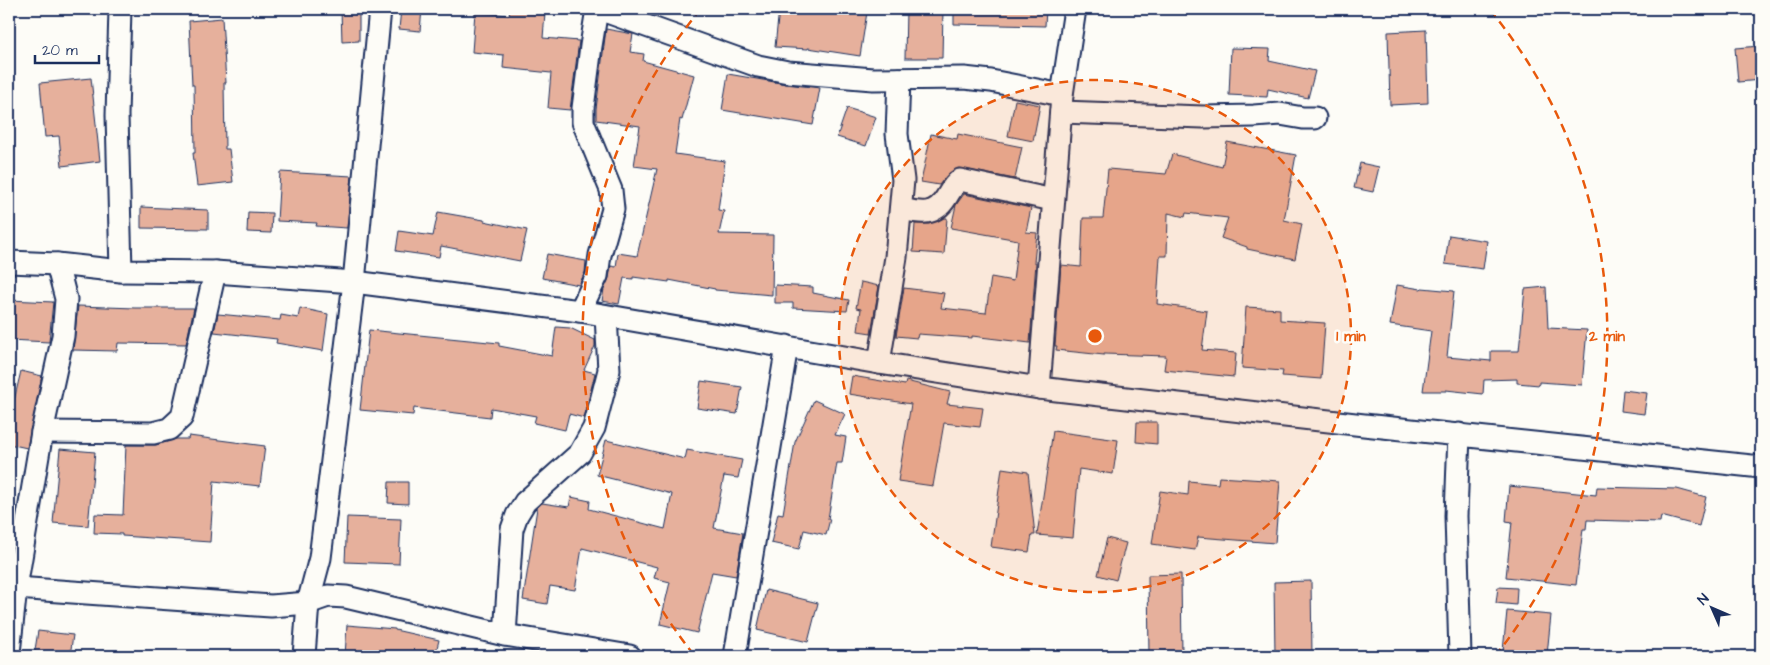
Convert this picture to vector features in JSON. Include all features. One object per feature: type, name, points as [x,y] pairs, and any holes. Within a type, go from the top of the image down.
[{"type":"street","points":[[120,9],[117,115],[121,271]]},
{"type":"street","points":[[304,656],[308,603],[320,558],[354,282],[380,9]]},
{"type":"street","points":[[580,311],[597,276],[600,255],[613,209],[611,190],[584,122],[583,108],[598,9],[758,66],[788,72],[873,79],[964,78],[991,81],[1061,104],[1203,117],[1280,114],[1315,118]]},
{"type":"street","points":[[1039,388],[1061,104],[1075,9]]},
{"type":"street","points":[[879,363],[896,257],[904,180],[897,134],[899,79]]},
{"type":"street","points":[[901,209],[933,212],[941,206],[952,186],[960,180],[1053,200]]},
{"type":"street","points":[[9,262],[58,264],[121,271],[215,272],[354,282],[580,311],[879,363],[1039,388],[1736,465],[1761,466]]},
{"type":"street","points":[[9,653],[16,588],[17,536],[63,336],[66,299],[58,264]]},
{"type":"street","points":[[42,432],[154,433],[169,429],[182,416],[215,272]]},
{"type":"street","points":[[505,635],[512,529],[517,515],[525,502],[580,453],[594,428],[608,370],[606,316]]},
{"type":"street","points":[[735,656],[786,346]]},
{"type":"street","points":[[1459,434],[1456,516],[1460,656]]},
{"type":"street","points":[[16,588],[271,606],[308,603],[328,596],[346,597],[505,635],[630,656]]},
{"type":"building","points":[[341,9],[359,9],[359,41],[342,42]]},
{"type":"building","points":[[401,9],[422,9],[420,31],[399,29]]},
{"type":"building","points":[[510,9],[545,13],[543,38],[579,41],[570,110],[548,108],[551,73],[503,68],[504,55],[472,52],[475,12],[509,15]]},
{"type":"building","points":[[779,9],[847,9],[867,12],[860,56],[808,48],[775,47]]},
{"type":"building","points":[[906,9],[943,9],[942,58],[905,58]]},
{"type":"building","points":[[954,9],[1046,9],[1045,26],[954,24]]},
{"type":"building","points":[[222,18],[226,83],[224,83],[225,149],[229,149],[233,182],[197,186],[193,153],[195,153],[194,85],[192,85],[189,21]]},
{"type":"building","points":[[606,29],[633,34],[630,52],[644,54],[643,61],[694,75],[682,120],[680,119],[675,154],[725,161],[718,210],[724,211],[719,234],[773,235],[772,295],[715,290],[669,280],[669,282],[633,277],[633,279],[624,278],[619,304],[602,301],[611,266],[616,267],[618,253],[637,256],[657,169],[634,166],[640,126],[596,120]]},
{"type":"building","points":[[1426,30],[1428,103],[1390,105],[1388,32]]},
{"type":"building","points":[[1761,46],[1761,80],[1738,82],[1735,48]]},
{"type":"building","points":[[1231,48],[1270,49],[1269,61],[1315,71],[1308,98],[1268,89],[1267,97],[1229,95]]},
{"type":"building","points":[[728,74],[820,88],[813,125],[722,110]]},
{"type":"building","points":[[91,78],[100,161],[62,166],[59,136],[45,137],[40,83]]},
{"type":"building","points":[[1015,100],[1040,105],[1033,141],[1008,136]]},
{"type":"building","points":[[847,108],[876,117],[866,146],[837,137]]},
{"type":"building","points":[[931,134],[957,139],[958,134],[1022,147],[1015,179],[958,168],[949,173],[939,185],[921,182]]},
{"type":"building","points":[[1227,142],[1296,155],[1284,220],[1302,224],[1295,259],[1247,249],[1247,247],[1221,238],[1228,218],[1186,213],[1185,217],[1168,213],[1167,256],[1160,256],[1157,304],[1207,311],[1202,350],[1236,353],[1234,377],[1164,370],[1166,356],[1104,355],[1056,350],[1061,265],[1081,267],[1083,218],[1103,218],[1108,169],[1166,174],[1172,154],[1222,167]]},
{"type":"building","points":[[1360,163],[1379,167],[1373,192],[1354,188]]},
{"type":"building","points":[[280,172],[352,176],[347,228],[316,226],[317,223],[277,221]]},
{"type":"building","points":[[964,194],[1031,208],[1026,232],[1037,233],[1030,343],[972,336],[972,338],[918,334],[917,338],[896,336],[904,288],[944,293],[941,308],[986,313],[991,277],[1013,281],[1018,240],[951,228],[956,205]]},
{"type":"building","points":[[141,207],[208,210],[208,229],[141,228]]},
{"type":"building","points":[[248,212],[272,213],[271,233],[247,232]]},
{"type":"building","points":[[438,212],[527,230],[520,261],[441,246],[439,257],[396,251],[399,231],[433,236]]},
{"type":"building","points":[[947,218],[944,254],[913,252],[915,224],[929,224]]},
{"type":"building","points":[[1449,235],[1487,241],[1483,269],[1445,264]]},
{"type":"building","points":[[547,254],[586,261],[585,272],[579,285],[542,278]]},
{"type":"building","points":[[861,282],[879,286],[871,333],[858,331],[861,309],[856,308]]},
{"type":"building","points":[[775,285],[813,287],[813,293],[849,300],[847,311],[793,308],[793,303],[775,303]]},
{"type":"building","points":[[1397,285],[1454,291],[1447,357],[1491,361],[1491,351],[1519,351],[1525,289],[1546,287],[1548,328],[1587,330],[1582,385],[1539,382],[1539,385],[1517,383],[1517,379],[1484,380],[1483,394],[1446,390],[1423,391],[1431,331],[1390,325]]},
{"type":"building","points":[[9,300],[53,302],[49,342],[9,340]]},
{"type":"building","points":[[78,306],[194,308],[186,344],[118,343],[117,351],[73,350]]},
{"type":"building","points":[[1246,307],[1280,309],[1280,320],[1325,323],[1321,379],[1282,376],[1283,371],[1242,368]]},
{"type":"building","points":[[300,308],[328,314],[323,351],[276,343],[277,339],[214,332],[218,314],[280,320],[281,315],[298,318]]},
{"type":"building","points":[[556,327],[570,328],[595,340],[595,346],[584,370],[595,373],[584,418],[569,414],[565,430],[534,423],[536,416],[491,408],[490,417],[414,408],[413,415],[360,410],[369,330],[499,343],[499,346],[552,356]]},
{"type":"building","points":[[21,371],[42,376],[27,448],[9,444],[9,408],[12,409]]},
{"type":"building","points":[[852,376],[905,385],[906,381],[950,392],[947,404],[983,408],[980,427],[944,423],[933,486],[898,481],[911,404],[849,394]]},
{"type":"building","points":[[701,381],[742,387],[737,414],[697,408]]},
{"type":"building","points":[[1623,390],[1647,393],[1644,414],[1621,411]]},
{"type":"building","points":[[814,400],[845,414],[835,435],[846,437],[842,463],[837,463],[828,519],[830,519],[826,535],[804,530],[799,549],[771,543],[778,513],[783,514],[795,442]]},
{"type":"building","points":[[1137,422],[1157,422],[1157,444],[1136,442]]},
{"type":"building","points":[[1053,431],[1118,440],[1113,474],[1079,469],[1073,538],[1037,535]]},
{"type":"building","points":[[189,436],[265,446],[260,486],[214,481],[210,542],[94,533],[95,514],[123,515],[126,445],[156,445],[176,439],[188,439]]},
{"type":"building","points":[[606,440],[685,459],[687,450],[742,460],[738,478],[724,476],[714,528],[743,533],[736,576],[712,572],[697,633],[660,624],[670,582],[654,578],[657,567],[582,548],[575,590],[550,586],[547,604],[523,600],[537,508],[542,503],[569,507],[571,497],[590,501],[589,509],[665,529],[672,494],[597,475]]},
{"type":"building","points":[[60,449],[95,452],[88,526],[53,523]]},
{"type":"building","points":[[1002,468],[1028,472],[1035,535],[1032,535],[1029,552],[991,547]]},
{"type":"building","points":[[1219,477],[1280,481],[1275,543],[1198,537],[1195,550],[1152,544],[1160,491],[1188,495],[1189,481],[1218,484]]},
{"type":"building","points":[[389,482],[408,482],[408,504],[388,503]]},
{"type":"building","points":[[1509,486],[1596,495],[1597,487],[1677,489],[1706,497],[1699,526],[1661,516],[1660,522],[1587,520],[1586,529],[1583,529],[1576,585],[1506,577],[1512,522],[1506,521]]},
{"type":"building","points":[[347,517],[401,519],[399,564],[345,562]]},
{"type":"building","points":[[1107,538],[1126,543],[1116,580],[1098,575]]},
{"type":"building","points":[[1181,574],[1182,656],[1149,656],[1148,575]]},
{"type":"building","points":[[1311,581],[1312,656],[1275,656],[1274,582]]},
{"type":"building","points":[[1498,587],[1517,588],[1516,605],[1496,603]]},
{"type":"building","points":[[766,590],[818,603],[808,642],[757,630]]},
{"type":"building","points":[[1507,611],[1551,615],[1547,655],[1503,651]]},
{"type":"building","points":[[347,625],[395,629],[439,640],[435,656],[345,656]]},
{"type":"building","points":[[38,631],[73,635],[70,656],[34,656]]}]
